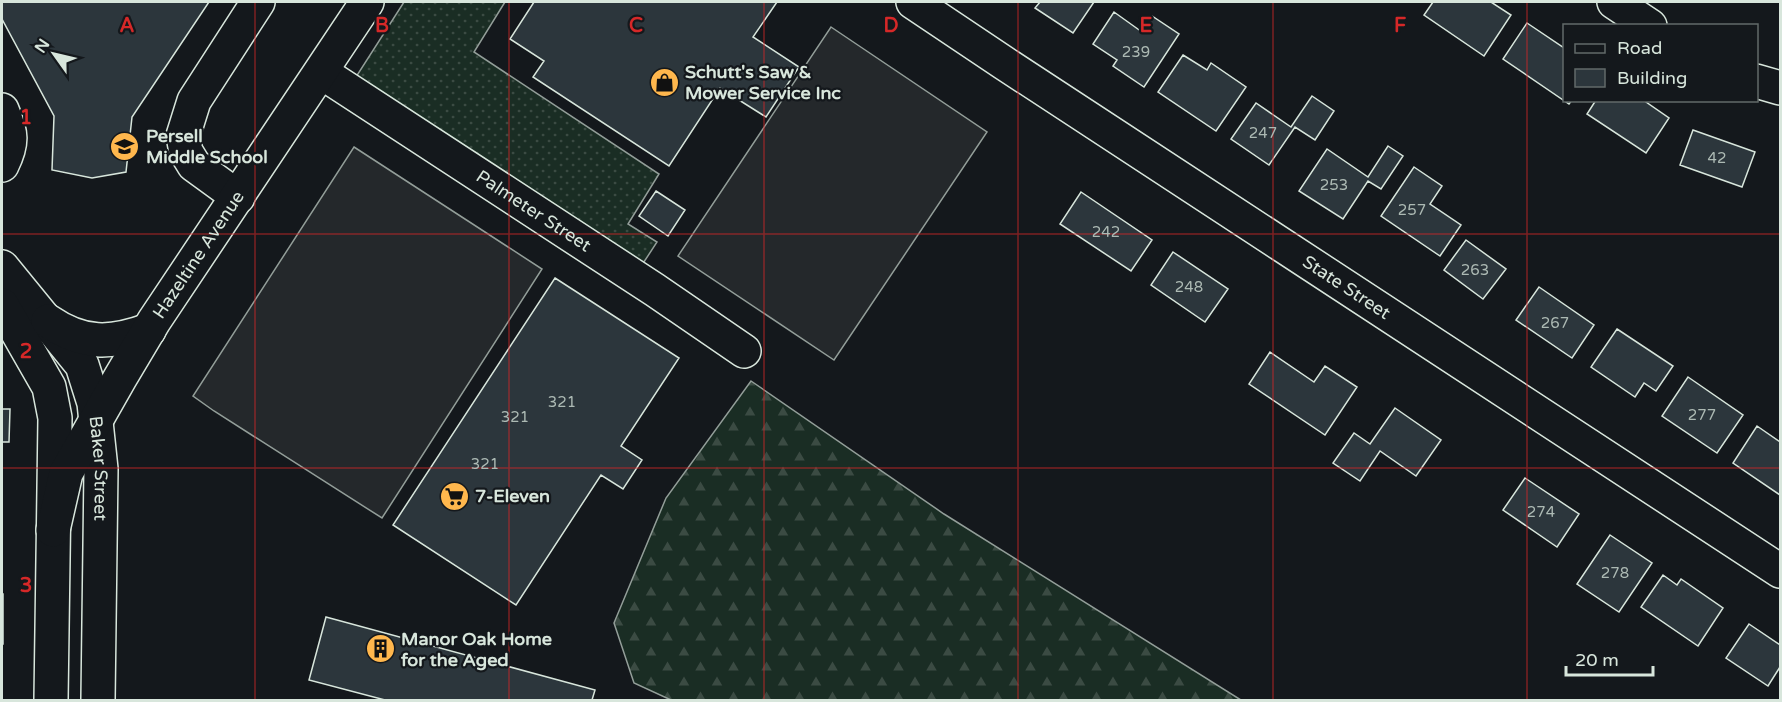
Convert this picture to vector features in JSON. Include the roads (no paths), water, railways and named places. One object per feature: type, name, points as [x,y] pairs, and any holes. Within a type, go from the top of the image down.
[{"type":"street","points":[[238,197],[194,165],[186,152],[183,136],[194,101],[258,2]]},
{"type":"street","name":"Hazeltine Avenue","points":[[53,530],[66,473],[148,330],[368,2]]},
{"type":"street","name":"State Street","points":[[913,2],[1780,571]]},
{"type":"street","points":[[1614,2],[1647,24]]},
{"type":"street","name":"Palmeter Street","points":[[321,72],[655,290],[744,351]]},
{"type":"street","points":[[1758,82],[1780,88]]},
{"type":"street","points":[[2,110],[9,126],[11,140],[2,165]]},
{"type":"street","name":"Baker Street","points":[[2,267],[82,365],[94,403],[101,469],[98,700]]},
{"type":"street","points":[[2,305],[49,387],[55,418],[51,700]]},
{"type":"street","points":[[44,319],[71,334],[99,340],[116,340],[148,330]]},
{"type":"place","name":"Schutt's Saw & Mower Service Inc","points":[[664,82]]},
{"type":"place","name":"Persell Middle School","points":[[125,146]]},
{"type":"place","name":"7-Eleven","points":[[454,496]]},
{"type":"place","name":"Manor Oak Home for the Aged","points":[[380,649]]}]
